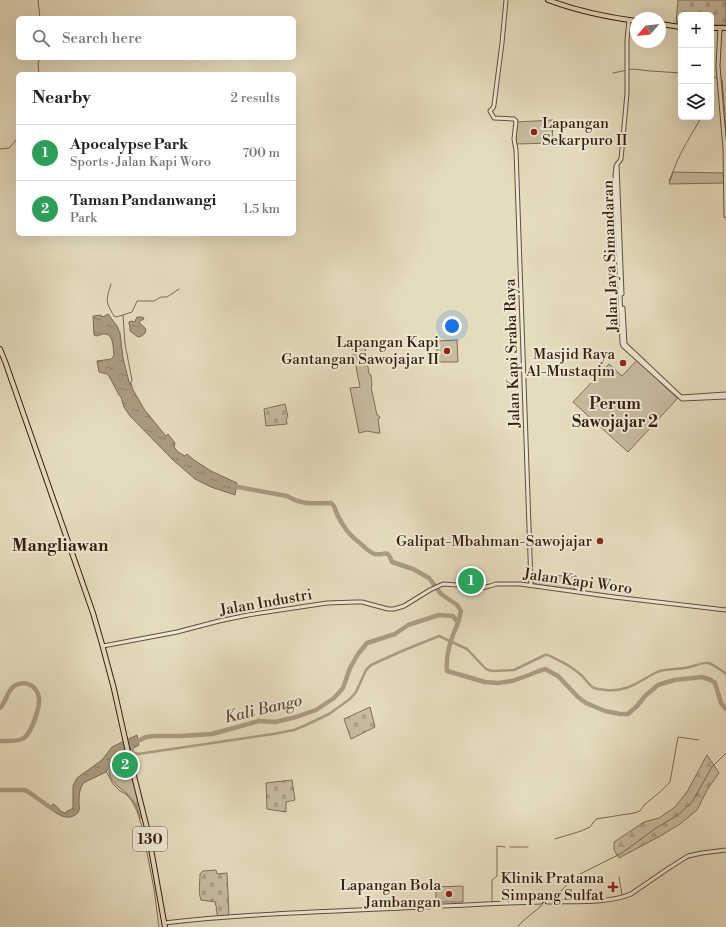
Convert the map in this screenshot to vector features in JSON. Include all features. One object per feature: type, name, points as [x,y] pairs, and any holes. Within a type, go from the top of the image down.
[{"type":"main road","points":[[548,0],[589,13],[629,20]]},
{"type":"main road","points":[[666,25],[678,27]]},
{"type":"main road","points":[[714,28],[726,28]]},
{"type":"main road","points":[[0,349],[41,462],[103,646]]},
{"type":"main road","name":"130","points":[[103,646],[150,840],[165,925]]},
{"type":"street","name":"Jalan Kapi Sraba Raya","points":[[506,0],[494,105],[490,111],[494,118],[514,119],[516,121],[514,139],[516,150],[531,585]]},
{"type":"street","name":"Jalan Jaya Simandaran","points":[[629,20],[624,138],[615,176],[624,344],[681,398]]},
{"type":"street","points":[[720,28],[718,57],[723,118],[726,216]]},
{"type":"street","points":[[681,398],[726,394]]},
{"type":"street","points":[[681,398],[726,397]]},
{"type":"street","name":"Jalan Kapi Woro","points":[[430,590],[443,584],[476,589],[496,584],[510,583],[726,610]]},
{"type":"street","name":"Jalan Industri","points":[[103,646],[166,634],[219,621],[327,602],[356,602],[394,609],[411,602],[430,590]]},
{"type":"street","points":[[547,902],[598,900],[624,897],[631,894],[688,856],[726,850]]},
{"type":"street","points":[[165,925],[196,919],[307,912],[541,902]]},
{"type":"green space","points":[[678,0],[726,0],[726,25],[714,25],[714,12],[678,12],[678,22],[676,22]]},
{"type":"green space","name":"Lapangan Sekarpuro II","points":[[553,120],[552,143],[516,144],[517,122]]},
{"type":"green space","points":[[673,172],[723,173],[724,183],[669,184]]},
{"type":"green space","points":[[457,340],[458,362],[437,362],[437,341]]},
{"type":"green space","points":[[364,341],[369,374],[371,375],[371,387],[377,415],[380,418],[378,419],[380,433],[367,431],[359,433],[350,388],[360,387],[351,342]]},
{"type":"green space","points":[[637,360],[677,399],[628,452],[573,402],[609,364],[622,376]]},
{"type":"green space","points":[[285,404],[288,417],[286,419],[287,424],[266,426],[264,409]]},
{"type":"green space","points":[[533,575],[576,576],[578,585],[574,586],[575,590],[534,584]]},
{"type":"green space","points":[[370,707],[375,727],[351,739],[344,719]]},
{"type":"green space","points":[[126,753],[133,779],[116,760],[120,755]]},
{"type":"green space","points":[[707,755],[719,773],[707,790],[697,810],[680,824],[619,858],[614,850],[614,842],[644,822],[659,818],[675,807],[687,792]]},
{"type":"green space","points":[[116,760],[133,779],[143,818],[140,818],[136,806],[131,798],[114,783],[110,776],[109,772]]},
{"type":"green space","points":[[292,780],[295,800],[286,802],[286,812],[267,809],[266,783]]},
{"type":"green space","points":[[216,870],[217,874],[227,873],[229,916],[218,917],[216,902],[201,900],[200,897],[200,874],[203,871]]},
{"type":"green space","name":"Lapangan Bola Jambangan","points":[[463,886],[463,902],[436,902],[436,887]]},
{"type":"water","points":[[108,314],[117,326],[120,333],[123,358],[129,382],[131,383],[132,388],[144,409],[165,435],[166,436],[168,434],[175,443],[174,447],[178,452],[185,456],[187,454],[211,471],[237,483],[235,495],[211,487],[195,479],[173,460],[130,416],[109,376],[99,372],[97,361],[111,359],[114,355],[112,340],[109,335],[94,335],[93,316],[101,315],[102,317]]},
{"type":"water","points":[[137,317],[144,318],[139,323],[146,329],[142,336],[138,337],[130,331],[129,324],[131,321],[135,322]]},
{"type":"water","points":[[137,735],[139,745],[120,755],[106,772],[83,784],[80,792],[79,809],[76,814],[72,817],[65,817],[49,808],[53,804],[61,811],[66,813],[73,808],[73,786],[77,778],[102,760],[112,747]]},
{"type":"waterway","points":[[38,0],[40,16]]},
{"type":"waterway","points":[[39,60],[39,72]]},
{"type":"waterway","points":[[613,73],[633,69],[678,73]]},
{"type":"waterway","points":[[714,77],[722,80],[725,117]]},
{"type":"waterway","points":[[725,119],[726,143]]},
{"type":"waterway","points":[[669,181],[682,152],[700,120]]},
{"type":"waterway","points":[[0,149],[9,148],[16,140]]},
{"type":"waterway","points":[[111,284],[107,297],[109,307],[114,316],[116,317],[123,315]]},
{"type":"waterway","points":[[130,384],[132,380],[125,344],[123,315],[132,312],[137,301],[154,301],[161,297],[167,297],[179,289]]},
{"type":"waterway","points":[[231,485],[287,496],[304,503],[331,503],[347,530],[367,549],[375,554],[387,554],[392,562],[413,569],[429,578],[441,594],[457,605],[461,611],[458,623]]},
{"type":"waterway","name":"Kali Bango","points":[[134,743],[146,737],[212,734],[259,721],[275,722],[316,710],[334,698],[343,688],[350,668],[358,654],[367,643],[395,634],[408,625],[439,615],[453,616],[458,623],[449,646],[447,671],[485,682],[498,683],[512,681],[545,669],[558,676],[578,697],[586,703],[605,711],[620,714],[628,714],[658,685],[674,680],[702,677],[715,683],[721,703],[726,709]]},
{"type":"waterway","name":"Kali Bango","points":[[132,745],[133,752],[138,754],[294,730],[329,714],[350,699],[356,692],[366,670],[371,665],[439,636],[467,649],[486,669],[492,671],[514,670],[545,655],[548,655],[572,668],[593,687],[602,690],[627,688],[657,672],[669,669],[686,668],[704,663],[708,663],[726,674]]},
{"type":"waterway","name":"Kali Bango","points":[[0,708],[11,689],[17,685],[29,685],[38,693],[39,702],[37,713],[33,725],[27,735],[19,740],[0,741]]},
{"type":"waterway","points":[[555,839],[590,827],[596,819],[640,811],[645,804],[670,782],[678,737],[699,740]]},
{"type":"waterway","points":[[517,927],[540,907],[547,898],[561,891],[572,879],[622,853],[656,828],[678,815],[692,802],[712,767],[726,753]]},
{"type":"waterway","points":[[106,771],[113,784],[120,791],[126,794],[132,801],[137,811],[142,827],[154,889],[159,927]]},
{"type":"waterway","name":"Kali Bango","points":[[0,790],[27,791],[54,810]]},
{"type":"waterway","points":[[492,902],[492,880],[497,876],[497,846],[505,847]]},
{"type":"waterway","points":[[510,847],[528,847]]},
{"type":"waterway","points":[[619,877],[622,895]]},
{"type":"place","name":"Lapangan Sekarpuro II","points":[[534,132]]},
{"type":"place","name":"Lapangan Kapi Gantangan Sawojajar II","points":[[447,351]]},
{"type":"place","name":"Masjid Raya Al-Mustaqim","points":[[623,363]]},
{"type":"place","name":"Galipat-Mbahman-Sawojajar","points":[[600,541]]},
{"type":"place","name":"Apocalypse Park","points":[[471,581]]},
{"type":"place","name":"Taman Pandanwangi","points":[[125,765]]},
{"type":"place","name":"Klinik Pratama Simpang Sulfat","points":[[613,887]]},
{"type":"place","name":"Lapangan Bola Jambangan","points":[[449,894]]},
{"type":"district","name":"Perum Sawojajar 2","points":[[615,412]]},
{"type":"district","name":"Mangliawan","points":[[60,545]]}]
